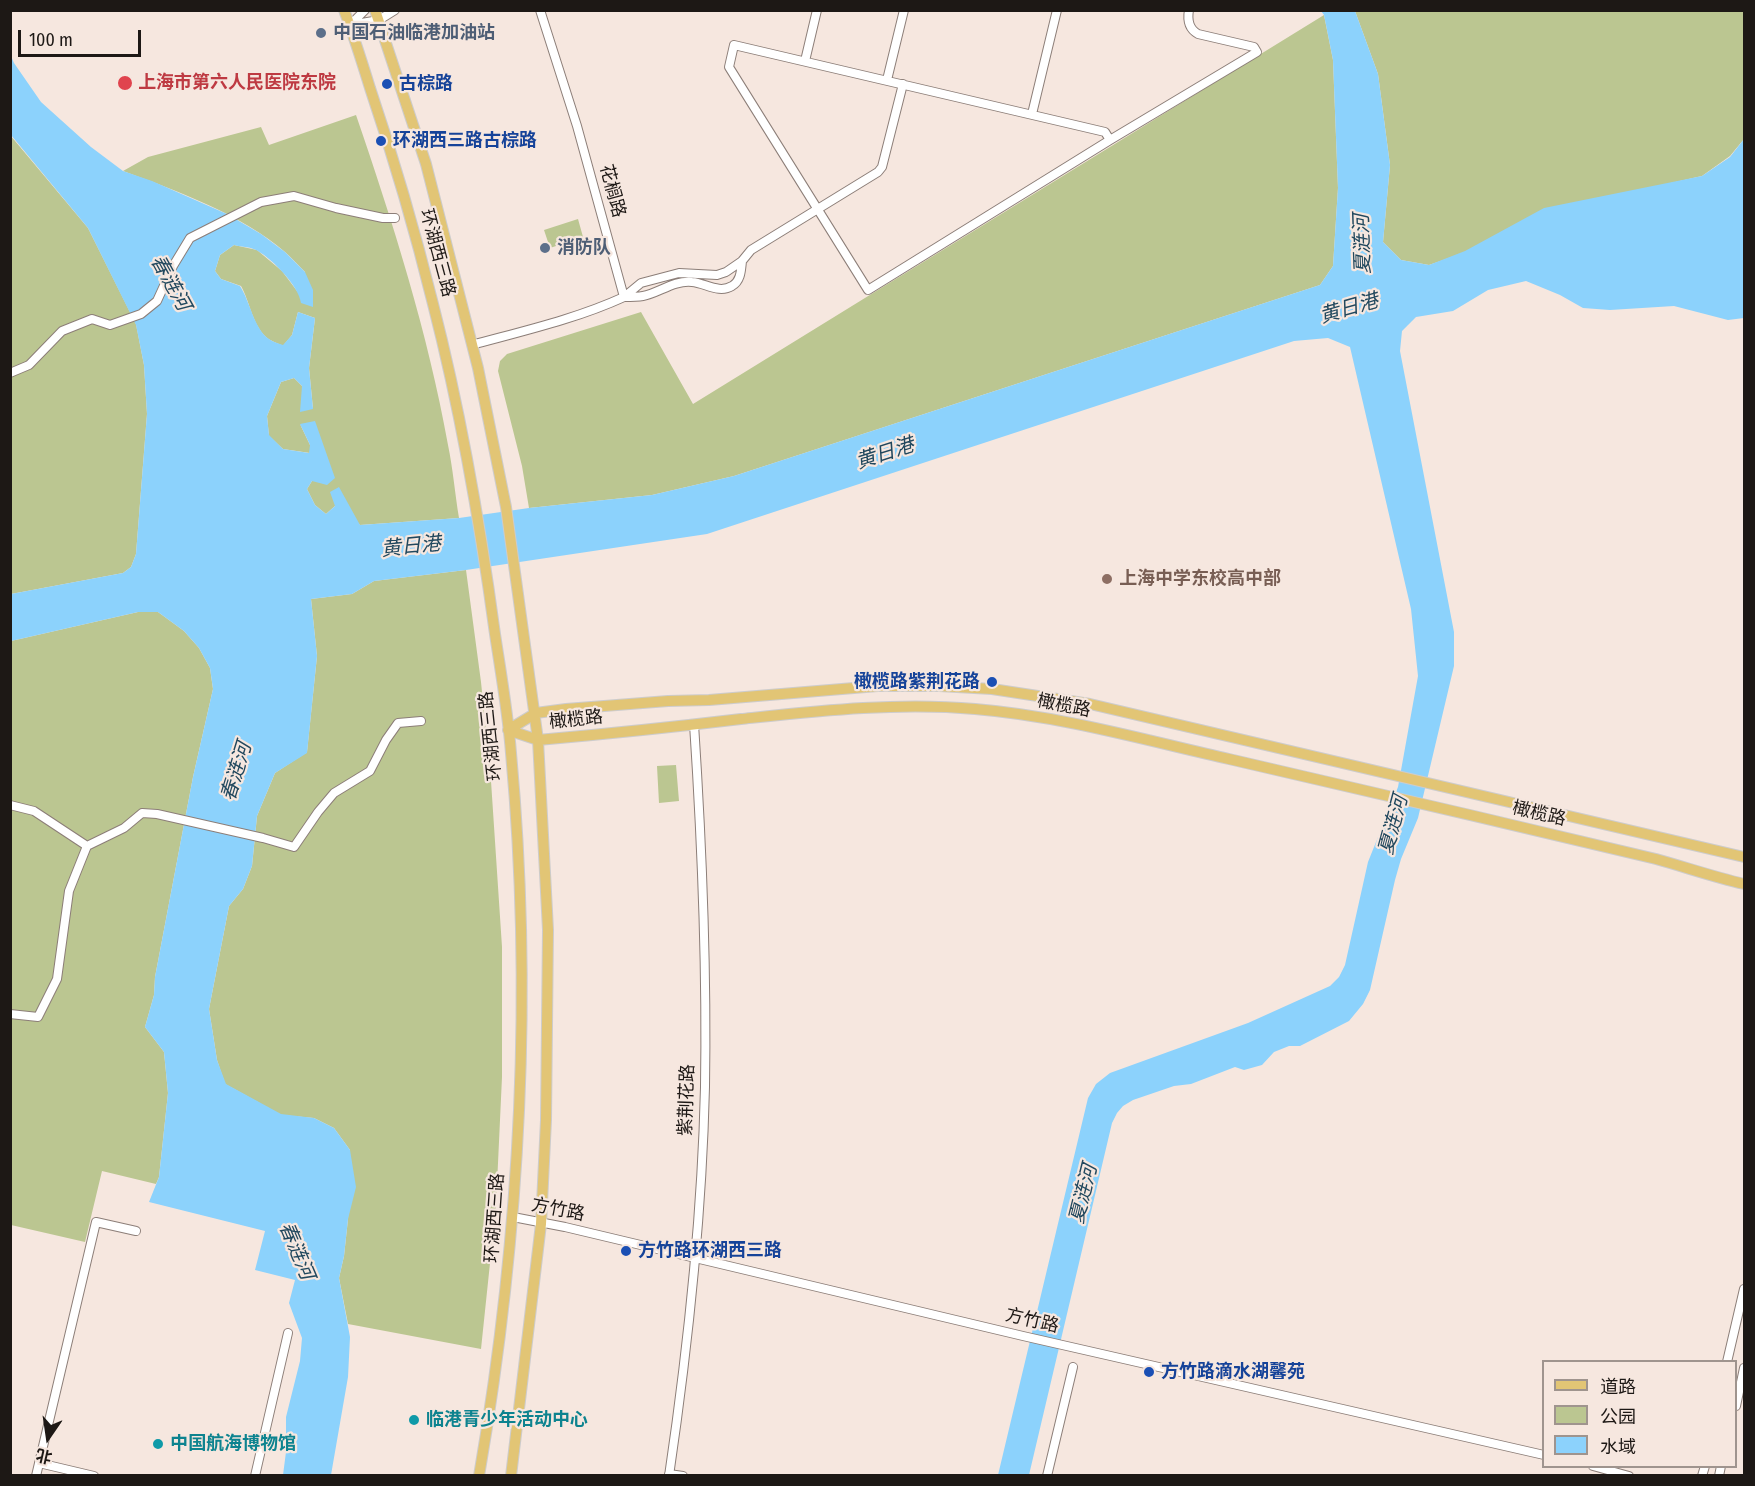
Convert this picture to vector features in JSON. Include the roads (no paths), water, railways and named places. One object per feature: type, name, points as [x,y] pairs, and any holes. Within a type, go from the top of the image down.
[{"type":"main road","name":"环湖西三路","points":[[344,10],[387,139],[421,254],[446,353],[477,510],[511,750],[520,895],[521,1035],[513,1217],[496,1367],[479,1476]]},
{"type":"main road","name":"环湖西三路","points":[[377,15],[426,164],[472,345],[506,507],[536,713],[548,930],[547,1084],[541,1224],[511,1476]]},
{"type":"main road","name":"橄榄路","points":[[508,730],[536,713],[668,701],[709,700],[878,686],[992,689],[1090,704],[1744,857]]},
{"type":"main road","name":"橄榄路","points":[[508,730],[538,741],[813,711],[921,707],[974,709],[1028,715],[1391,796],[1661,861],[1715,878],[1744,884]]},
{"type":"street","points":[[350,25],[365,10]]},
{"type":"street","points":[[350,25],[395,10]]},
{"type":"street","name":"花榈路","points":[[540,10],[577,126],[624,297]]},
{"type":"street","points":[[805,61],[817,10]]},
{"type":"street","points":[[887,80],[904,10]]},
{"type":"street","points":[[1032,114],[1057,10]]},
{"type":"street","points":[[1110,140],[1105,132],[734,45],[729,67],[868,290],[1257,52],[1254,47],[1193,31],[1188,21],[1189,10]]},
{"type":"street","points":[[472,345],[557,322],[606,305],[624,297],[641,283],[679,273],[717,275],[726,272],[742,261],[751,250],[878,172],[882,167],[903,84]]},
{"type":"street","points":[[10,374],[28,364],[62,331],[92,319],[110,325],[141,314],[157,301],[173,266],[190,238],[261,202],[294,196],[336,208],[383,218],[395,218]]},
{"type":"street","points":[[624,297],[643,296],[684,282],[724,289],[733,286],[738,279],[742,261]]},
{"type":"street","points":[[10,1014],[38,1017],[57,979],[69,891],[87,846],[124,828],[142,813],[157,814],[294,847],[318,812],[334,794],[370,771],[398,723],[421,721]]},
{"type":"street","name":"紫荆花路","points":[[669,1475],[695,1258],[703,1123],[705,921],[694,724]]},
{"type":"street","points":[[10,806],[34,811],[87,846]]},
{"type":"street","name":"方竹路","points":[[513,1217],[565,1227],[1070,1347],[1542,1455]]},
{"type":"street","points":[[36,1476],[96,1222],[136,1231]]},
{"type":"street","points":[[1727,1360],[1744,1289]]},
{"type":"street","points":[[255,1476],[288,1333]]},
{"type":"street","points":[[1047,1476],[1073,1367]]},
{"type":"street","points":[[1737,1401],[1744,1368]]},
{"type":"street","points":[[39,1463],[94,1476]]},
{"type":"street","points":[[1597,1468],[1629,1476]]},
{"type":"street","points":[[669,1475],[683,1476]]},
{"type":"water","points":[[1321,11],[1355,11],[1378,74],[1390,165],[1383,242],[1401,260],[1429,265],[1465,251],[1544,208],[1702,176],[1730,157],[1744,139],[1744,318],[1728,320],[1674,306],[1610,310],[1583,308],[1560,295],[1526,281],[1488,290],[1453,311],[1416,317],[1402,331],[1400,351],[1454,632],[1454,666],[1418,818],[1401,859],[1370,990],[1363,1004],[1349,1021],[1300,1046],[1289,1046],[1274,1052],[1262,1065],[1244,1070],[1235,1067],[1191,1084],[1174,1086],[1133,1100],[1117,1113],[1112,1123],[1029,1475],[998,1475],[1088,1098],[1096,1084],[1110,1073],[1248,1023],[1330,986],[1339,977],[1345,965],[1368,862],[1398,787],[1418,676],[1411,609],[1350,347],[1328,338],[1294,341],[707,534],[466,570],[374,581],[352,594],[311,599],[317,656],[307,753],[275,773],[257,816],[252,866],[243,889],[229,906],[209,1009],[217,1060],[226,1084],[281,1114],[314,1118],[334,1128],[350,1150],[356,1187],[348,1219],[339,1278],[350,1337],[348,1377],[331,1475],[283,1475],[286,1452],[286,1417],[300,1361],[302,1338],[289,1303],[295,1280],[255,1270],[265,1231],[149,1202],[159,1177],[168,1093],[164,1052],[145,1027],[154,995],[155,977],[193,777],[213,689],[210,668],[199,648],[184,631],[158,612],[138,612],[11,641],[11,594],[123,573],[131,567],[136,554],[147,414],[144,365],[136,325],[88,228],[11,135],[10,54],[41,102],[91,147],[123,171],[152,181],[227,214],[261,234],[285,252],[305,272],[313,290],[313,307],[301,303],[296,289],[278,267],[253,249],[234,245],[220,255],[215,271],[221,279],[240,286],[260,329],[272,341],[283,345],[292,335],[298,312],[315,318],[309,368],[313,409],[300,412],[302,386],[294,378],[281,382],[267,416],[269,435],[283,449],[309,453],[310,445],[300,424],[315,421],[335,478],[327,485],[312,481],[307,489],[315,505],[326,514],[335,506],[330,492],[339,487],[360,525],[459,518],[652,495],[734,476],[1320,285],[1333,266],[1338,188],[1333,60],[1324,15]]},
{"type":"place","name":"中国石油临港加油站","points":[[321,33]]},
{"type":"place","name":"上海市第六人民医院东院","points":[[125,83]]},
{"type":"place","name":"古棕路","points":[[387,84]]},
{"type":"place","name":"环湖西三路古棕路","points":[[381,141]]},
{"type":"place","name":"消防队","points":[[545,248]]},
{"type":"place","name":"上海中学东校高中部","points":[[1107,579]]},
{"type":"place","name":"橄榄路紫荆花路","points":[[992,682]]},
{"type":"place","name":"方竹路环湖西三路","points":[[626,1251]]},
{"type":"place","name":"方竹路滴水湖馨苑","points":[[1149,1372]]},
{"type":"place","name":"临港青少年活动中心","points":[[414,1420]]},
{"type":"place","name":"中国航海博物馆","points":[[158,1444]]},
{"type":"water label","name":"夏涟河","points":[[1363,244]]},
{"type":"water label","name":"春涟河","points":[[170,283]]},
{"type":"water label","name":"黄日港","points":[[1349,309]]},
{"type":"water label","name":"黄日港","points":[[885,454]]},
{"type":"water label","name":"黄日港","points":[[411,547]]},
{"type":"water label","name":"春涟河","points":[[237,772]]},
{"type":"water label","name":"夏涟河","points":[[1394,825]]},
{"type":"water label","name":"夏涟河","points":[[1084,1194]]},
{"type":"water label","name":"春涟河","points":[[296,1251]]}]
